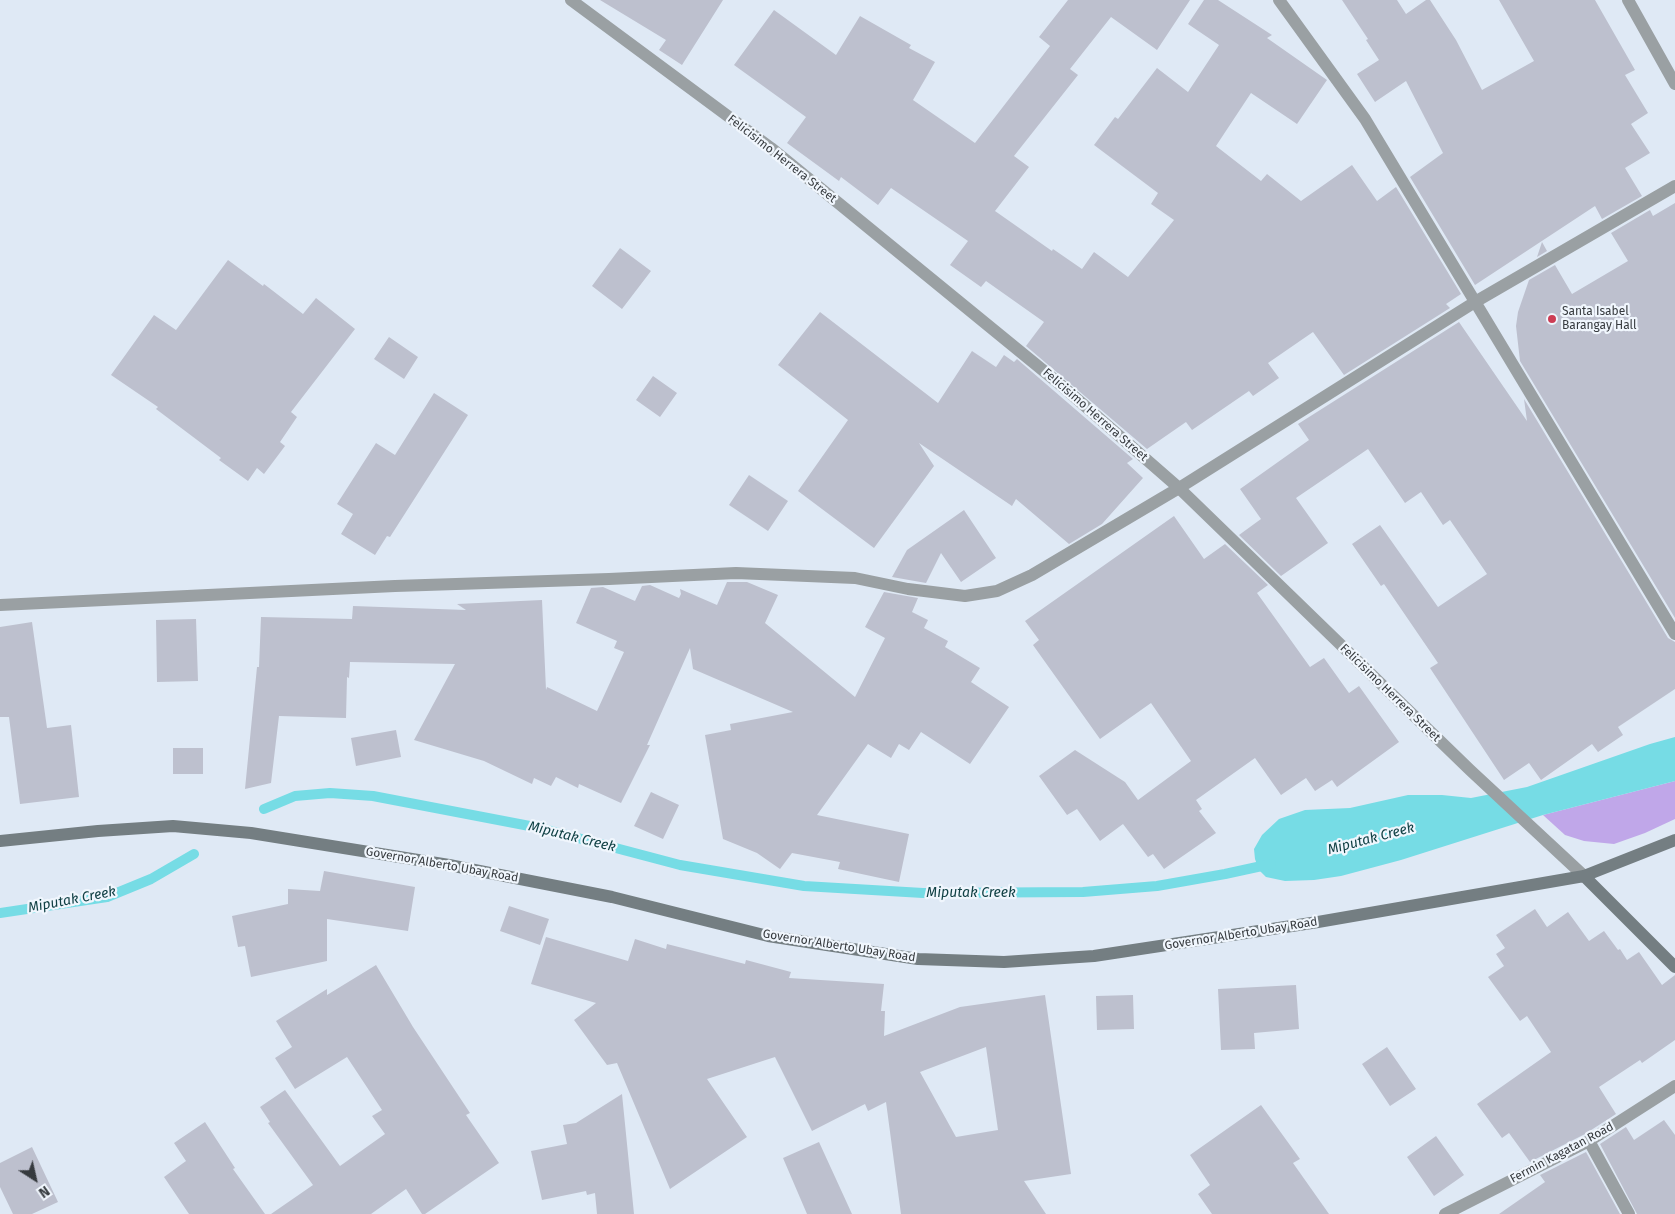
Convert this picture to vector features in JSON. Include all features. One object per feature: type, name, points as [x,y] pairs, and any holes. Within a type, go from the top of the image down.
[{"type":"main road","name":"Governor Alberto Ubay Road","points":[[0,841],[173,826],[250,833],[449,865],[612,896],[768,936],[918,959],[1004,962],[1114,953],[1328,920],[1583,875],[1675,840]]},
{"type":"main road","name":"Felicisimo Herrera Street","points":[[1583,875],[1675,967]]},
{"type":"street","name":"Felicisimo Herrera Street","points":[[571,0],[771,148],[1061,384],[1179,488],[1470,770],[1583,875]]},
{"type":"street","points":[[1278,0],[1365,119],[1675,634]]},
{"type":"street","points":[[1628,0],[1675,84]]},
{"type":"street","points":[[0,605],[736,572],[855,578],[908,589],[965,596],[997,590],[1032,575],[1179,488],[1475,302],[1675,186]]},
{"type":"street","name":"Fermin Kagatan Road","points":[[1445,1214],[1589,1141],[1675,1086]]},
{"type":"street","points":[[1589,1141],[1629,1214]]},
{"type":"shaded area","points":[[1675,781],[1675,819],[1645,833],[1614,844],[1584,841],[1565,835],[1543,815]]},
{"type":"water","points":[[1675,737],[1675,781],[1543,815],[1401,860],[1341,876],[1314,880],[1285,881],[1266,877],[1259,870],[1255,859],[1254,849],[1262,835],[1279,819],[1305,810],[1350,808],[1408,795],[1442,795],[1471,798],[1527,787]]},
{"type":"building","points":[[600,0],[723,0],[682,65],[659,50],[666,40]]},
{"type":"building","points":[[1068,0],[1190,0],[1157,50],[1111,17],[1070,69],[1078,75],[1014,156],[1029,167],[995,211],[1052,251],[1053,249],[1082,269],[1094,252],[1128,277],[1174,220],[1151,204],[1158,193],[1094,145],[1115,117],[1118,119],[1157,68],[1188,92],[1219,45],[1188,24],[1204,0],[1218,0],[1272,35],[1267,38],[1327,80],[1297,124],[1251,93],[1216,146],[1261,181],[1267,174],[1301,201],[1352,165],[1377,201],[1396,187],[1461,294],[1446,304],[1450,308],[1344,375],[1313,332],[1268,363],[1279,378],[1253,396],[1249,391],[1192,430],[1186,422],[1147,449],[1026,346],[1044,322],[986,281],[981,287],[950,265],[968,241],[891,188],[878,205],[841,177],[839,181],[787,143],[806,117],[734,65],[774,10],[836,55],[860,16],[911,45],[909,48],[935,62],[913,100],[975,143],[1050,46],[1039,37]]},
{"type":"building","points":[[1342,0],[1397,0],[1406,14],[1426,0],[1430,0],[1456,40],[1482,90],[1534,61],[1499,0],[1595,0],[1635,70],[1625,75],[1648,113],[1631,124],[1650,153],[1625,168],[1642,196],[1602,219],[1595,206],[1475,285],[1410,177],[1443,153],[1406,81],[1375,102],[1357,74],[1379,60],[1366,40],[1368,39]]},
{"type":"building","points":[[1675,203],[1675,618],[1520,361],[1516,326],[1518,312],[1529,280],[1555,265],[1572,294],[1628,261],[1611,233],[1650,210],[1653,216]]},
{"type":"building","points":[[1542,242],[1547,251],[1537,257]]},
{"type":"building","points":[[620,248],[651,271],[622,309],[592,286]]},
{"type":"building","points":[[228,260],[263,286],[264,284],[303,314],[316,298],[355,329],[291,412],[297,417],[280,442],[285,446],[264,474],[257,468],[248,481],[156,409],[158,407],[111,375],[154,315],[176,330]]},
{"type":"building","points":[[820,312],[938,403],[972,351],[996,367],[1004,355],[1014,362],[1017,359],[1133,459],[1127,463],[1143,478],[1102,524],[1069,544],[1016,499],[1012,506],[919,443],[934,466],[874,548],[798,491],[848,420],[778,365]]},
{"type":"building","points":[[1459,322],[1527,421],[1524,399],[1668,638],[1675,642],[1675,689],[1618,727],[1623,735],[1598,752],[1592,744],[1541,780],[1529,763],[1504,780],[1430,668],[1438,663],[1384,584],[1381,586],[1352,544],[1380,525],[1438,607],[1487,574],[1450,520],[1443,525],[1421,492],[1405,503],[1368,449],[1296,498],[1328,543],[1281,576],[1239,535],[1261,519],[1240,489],[1309,440],[1298,424]]},
{"type":"building","points":[[389,337],[418,357],[404,379],[374,359]]},
{"type":"building","points":[[653,376],[677,393],[660,417],[636,400]]},
{"type":"building","points":[[434,393],[468,415],[390,537],[387,536],[375,555],[341,534],[353,514],[337,504],[376,443],[395,455]]},
{"type":"building","points":[[749,475],[788,501],[768,531],[729,505]]},
{"type":"building","points":[[964,510],[996,558],[961,582],[941,553],[926,583],[892,577],[907,550]]},
{"type":"building","points":[[1174,516],[1204,559],[1225,544],[1268,585],[1257,593],[1310,667],[1324,658],[1349,693],[1359,686],[1399,742],[1337,787],[1332,780],[1315,791],[1306,778],[1281,795],[1255,758],[1196,800],[1202,809],[1199,811],[1216,833],[1164,869],[1153,854],[1148,857],[1123,824],[1100,841],[1077,809],[1067,815],[1039,776],[1075,750],[1125,782],[1138,800],[1191,761],[1151,703],[1100,739],[1033,645],[1039,640],[1025,621]]},
{"type":"building","points":[[727,582],[747,582],[778,595],[765,623],[855,697],[885,638],[865,627],[884,592],[918,598],[912,612],[928,620],[924,628],[948,641],[945,647],[980,668],[971,682],[1009,707],[970,764],[921,732],[909,750],[899,744],[891,758],[868,744],[817,815],[909,834],[899,882],[838,869],[840,862],[792,853],[780,869],[757,853],[723,839],[705,735],[731,730],[730,724],[793,712],[693,669],[690,648],[647,745],[650,745],[621,803],[579,784],[578,788],[556,777],[551,786],[534,778],[532,784],[484,761],[414,740],[455,664],[350,662],[349,678],[347,677],[346,718],[279,716],[271,783],[245,789],[257,667],[259,667],[261,617],[352,619],[353,606],[466,610],[457,604],[542,600],[546,690],[547,687],[597,711],[624,652],[614,648],[617,641],[576,623],[591,588],[603,587],[635,601],[642,586],[650,585],[679,598],[681,594],[680,589],[717,605]]},
{"type":"building","points":[[196,619],[198,681],[157,682],[156,620]]},
{"type":"building","points":[[32,622],[47,728],[71,725],[79,797],[20,804],[9,717],[0,717],[0,627]]},
{"type":"building","points":[[396,730],[401,757],[356,766],[351,738]]},
{"type":"building","points":[[173,748],[203,748],[203,774],[173,774]]},
{"type":"building","points":[[651,792],[679,805],[663,839],[634,826]]},
{"type":"building","points":[[324,871],[415,887],[408,931],[327,919],[327,961],[251,977],[245,946],[238,947],[232,916],[288,904],[288,889],[320,891]]},
{"type":"building","points":[[509,906],[549,919],[540,945],[500,931]]},
{"type":"building","points":[[1535,909],[1547,927],[1568,912],[1589,941],[1604,931],[1627,960],[1639,952],[1662,985],[1675,975],[1675,1040],[1642,1063],[1640,1060],[1599,1087],[1616,1114],[1585,1134],[1530,1162],[1509,1133],[1502,1138],[1477,1104],[1551,1052],[1527,1016],[1520,1021],[1488,977],[1504,966],[1496,954],[1505,948],[1496,935]]},
{"type":"building","points":[[546,937],[628,961],[635,939],[666,949],[667,944],[745,964],[746,960],[791,972],[789,978],[884,984],[881,1011],[885,1011],[884,1036],[960,1007],[1045,995],[1071,1174],[1024,1181],[1046,1214],[901,1214],[886,1102],[868,1111],[865,1104],[812,1131],[775,1057],[707,1079],[747,1137],[670,1189],[617,1063],[607,1065],[574,1020],[596,1003],[531,984]],"holes":[[[986,1047],[998,1130],[956,1137],[920,1072]]]},
{"type":"building","points":[[376,965],[413,1027],[470,1113],[466,1115],[499,1163],[425,1214],[422,1214],[406,1189],[371,1214],[271,1214],[313,1185],[268,1123],[270,1122],[260,1107],[285,1090],[340,1166],[385,1134],[372,1116],[382,1110],[347,1057],[295,1089],[275,1058],[292,1047],[276,1021],[327,989],[327,995]]},
{"type":"building","points":[[1296,985],[1299,1029],[1254,1033],[1255,1049],[1221,1050],[1218,989]]},
{"type":"building","points":[[1133,995],[1134,1029],[1097,1030],[1096,996]]},
{"type":"building","points":[[1387,1047],[1416,1089],[1390,1106],[1362,1064]]},
{"type":"building","points":[[622,1094],[634,1214],[597,1214],[595,1193],[587,1195],[586,1191],[542,1200],[531,1151],[567,1144],[563,1125],[576,1123]]},
{"type":"building","points":[[1261,1105],[1300,1159],[1293,1163],[1329,1214],[1212,1214],[1198,1194],[1210,1185],[1190,1155]]},
{"type":"building","points":[[1664,1120],[1675,1135],[1675,1214],[1637,1214],[1600,1144],[1626,1127],[1634,1140]]},
{"type":"building","points":[[205,1122],[235,1168],[233,1169],[265,1214],[189,1214],[164,1177],[186,1161],[174,1143]]},
{"type":"building","points":[[1436,1136],[1464,1175],[1434,1196],[1407,1157]]},
{"type":"building","points":[[819,1142],[852,1214],[807,1214],[783,1158]]},
{"type":"building","points":[[32,1147],[58,1202],[32,1214],[13,1214],[0,1187],[0,1163]]},
{"type":"building","points":[[1586,1152],[1620,1214],[1499,1214],[1545,1182],[1540,1175]]},
{"type":"waterway","name":"Miputak Creek","points":[[264,809],[295,796],[330,793],[373,796],[540,828],[680,865],[804,886],[923,893],[1083,892],[1157,886],[1271,864]]},
{"type":"waterway","name":"Miputak Creek","points":[[0,913],[107,897],[151,879],[194,854]]},
{"type":"place","name":"Santa Isabel Barangay Hall","points":[[1552,319]]}]
